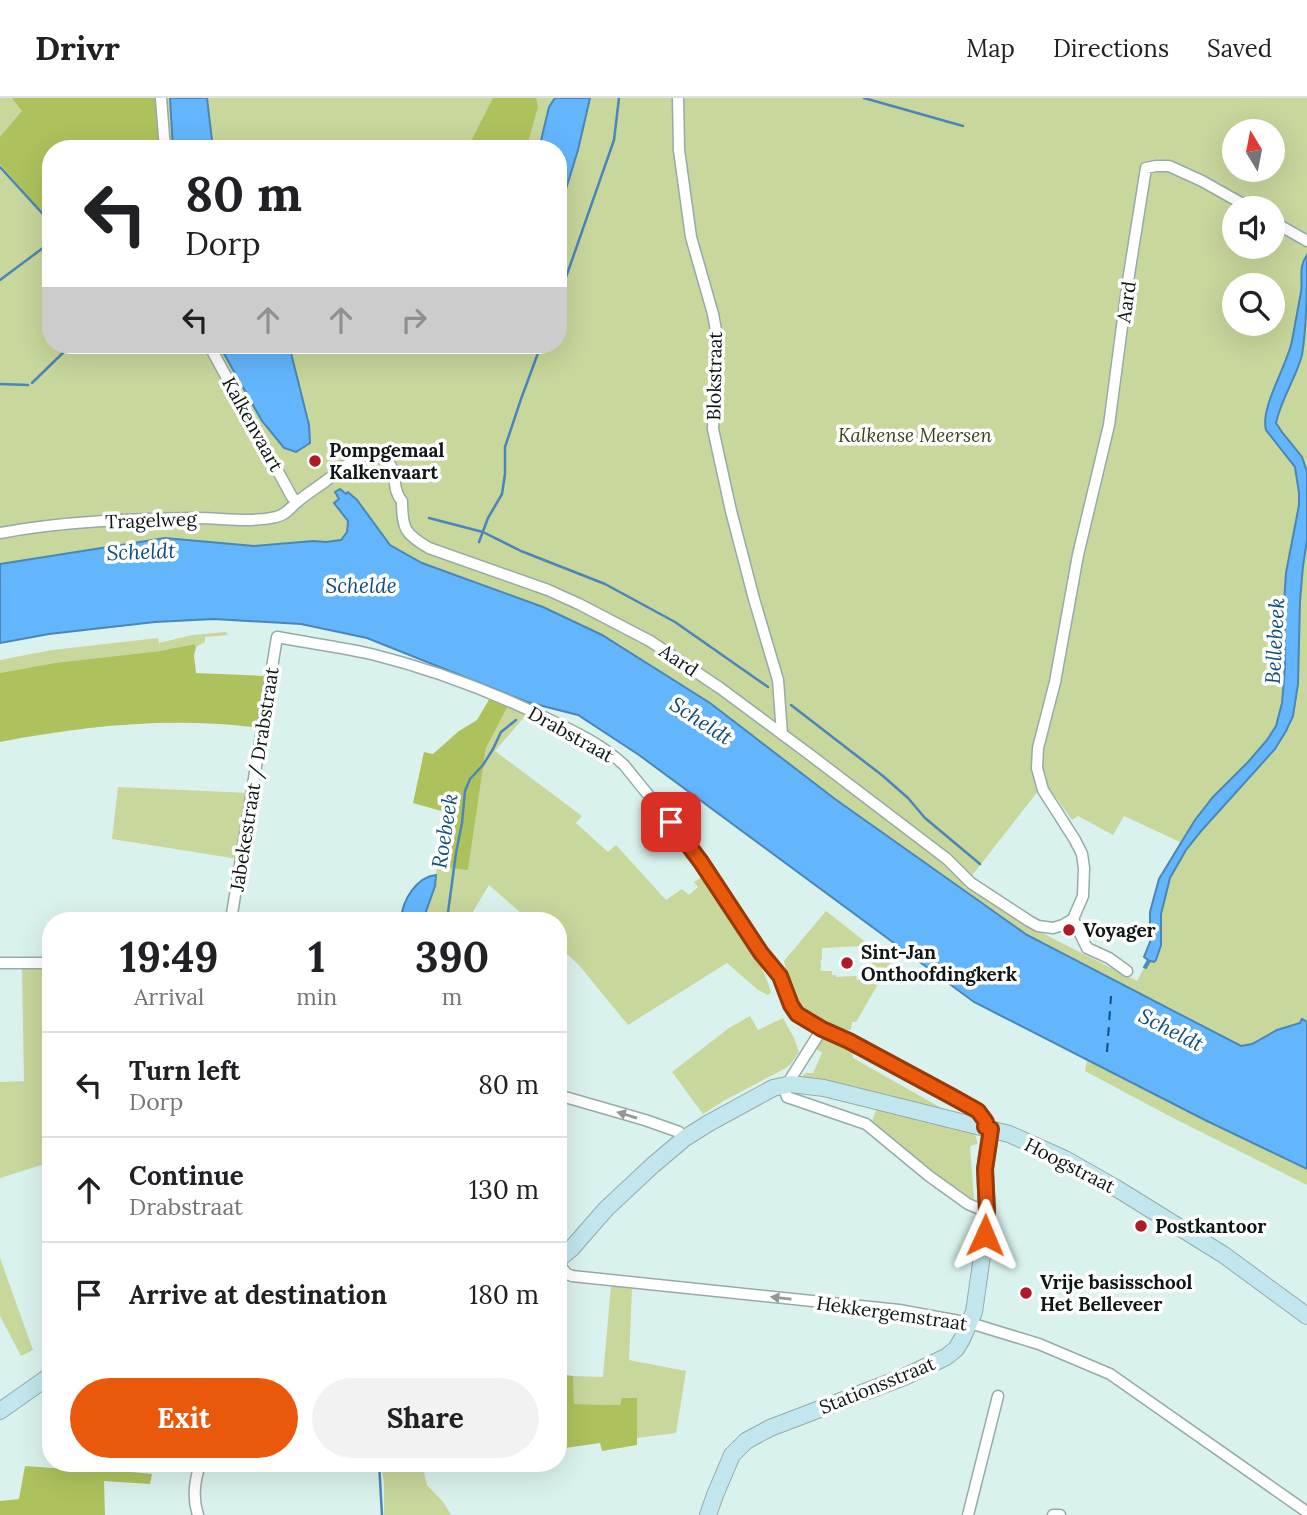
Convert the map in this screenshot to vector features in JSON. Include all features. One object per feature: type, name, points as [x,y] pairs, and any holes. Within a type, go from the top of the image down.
[{"type":"main road","name":"Hoogstraat","points":[[567,1253],[606,1209],[685,1139],[773,1088],[787,1085],[824,1088],[988,1128],[1019,1138],[1065,1159],[1224,1255],[1307,1316]]},
{"type":"main road","name":"Stationsstraat","points":[[708,1515],[732,1455],[746,1441],[770,1428],[905,1377],[946,1357],[956,1349],[974,1312],[987,1212],[985,1169],[988,1128]]},
{"type":"main road","points":[[0,1412],[42,1382]]},
{"type":"street","points":[[161,98],[164,140]]},
{"type":"street","name":"Blokstraat","points":[[678,98],[679,150],[691,237],[717,336],[713,429],[741,548],[778,680],[782,734]]},
{"type":"street","name":"Aard","points":[[297,502],[357,459],[366,456],[379,457],[393,469],[396,494],[402,501],[402,519],[408,533],[418,542],[548,590],[625,627],[683,662],[782,734],[936,851],[971,883],[1038,926],[1053,928],[1063,925],[1073,919],[1083,896],[1084,868],[1082,854],[1075,840],[1044,790],[1037,768],[1038,748],[1058,670],[1078,555],[1109,425],[1146,168],[1169,166],[1229,196]]},
{"type":"street","points":[[1285,228],[1307,241]]},
{"type":"street","name":"Kalkenvaart","points":[[214,354],[297,502]]},
{"type":"street","name":"Tragelweg","points":[[0,533],[101,521],[280,517],[297,502]]},
{"type":"street","name":"Jabekestraat / Drabstraat","points":[[232,912],[277,637]]},
{"type":"street","name":"Drabstraat","points":[[277,637],[371,654],[467,683],[565,727],[614,755],[685,840],[761,953],[780,976],[797,1014],[978,1111],[988,1128]]},
{"type":"street","points":[[1073,919],[1087,948],[1109,958],[1127,971]]},
{"type":"street","points":[[0,962],[42,963]]},
{"type":"street","points":[[822,1029],[787,1085],[787,1097],[866,1124],[929,1176],[968,1204],[987,1212]]},
{"type":"street","points":[[567,1097],[645,1120],[679,1132],[685,1139]]},
{"type":"street","points":[[866,1124],[873,1101]]},
{"type":"street","name":"Hekkergemstraat","points":[[567,1272],[569,1275],[887,1309],[970,1323],[1039,1344],[1110,1374],[1307,1512]]},
{"type":"street","points":[[968,1515],[998,1396]]},
{"type":"street","points":[[197,1472],[194,1504],[198,1515]]},
{"type":"street","points":[[1053,1515],[1060,1515]]},
{"type":"green space","name":"Kalkense Meersen","points":[[0,98],[1307,98],[1307,1022],[1302,1020],[1252,1044],[1241,1046],[1027,935],[835,799],[710,703],[602,635],[543,607],[422,563],[390,545],[349,492],[339,497],[335,503],[348,521],[347,532],[341,540],[254,546],[165,538],[0,564]],"holes":[[[1042,786],[1049,788],[1072,820],[1078,816],[1113,835],[1124,816],[1180,842],[1159,879],[1150,912],[1150,942],[1144,957],[1148,960],[1137,981],[1036,930],[970,878]]]},
{"type":"green space","points":[[12,98],[155,98],[158,140],[42,140],[42,213],[0,164],[0,137],[22,111]]},
{"type":"green space","points":[[493,98],[536,98],[538,107],[529,140],[472,140]]},
{"type":"green space","points":[[226,632],[228,635],[205,637],[205,642],[196,647],[193,644],[0,673],[0,660],[52,650],[158,638],[159,643],[192,635]]},
{"type":"green space","points":[[194,644],[196,673],[265,676],[257,724],[252,727],[189,723],[126,725],[0,742],[0,673]]},
{"type":"green space","points":[[490,698],[508,706],[486,748],[468,870],[437,866],[445,812],[413,803],[424,752],[433,754],[459,731],[477,720]]},
{"type":"green space","points":[[508,706],[526,715],[495,751],[582,816],[576,823],[608,852],[616,845],[666,900],[682,889],[689,895],[698,887],[694,882],[705,875],[759,961],[771,992],[768,995],[758,990],[727,963],[628,1025],[567,954],[567,912],[520,912],[489,885],[473,912],[426,912],[435,886],[437,866],[468,869],[486,748]]},
{"type":"green space","points":[[118,787],[248,793],[238,859],[112,839]]},
{"type":"green space","points":[[826,911],[891,962],[856,1022],[852,1022],[851,1030],[837,1029],[800,1008],[794,1001],[784,961]],"holes":[[[864,946],[865,951],[869,951],[869,957],[873,960],[872,979],[857,980],[856,976],[836,977],[832,975],[832,971],[820,969],[822,948]]]},
{"type":"green space","points":[[22,968],[42,969],[42,1165],[0,1178],[0,1082],[24,1081]]},
{"type":"green space","points":[[750,1016],[758,1030],[783,1018],[799,1052],[784,1069],[703,1114],[672,1072],[729,1028]]},
{"type":"green space","points":[[823,1036],[852,1047],[853,1058],[943,1109],[941,1111],[805,1079],[803,1075],[813,1073],[822,1053],[816,1049]]},
{"type":"green space","points":[[1087,1060],[1307,1169],[1307,1185],[1085,1071]]},
{"type":"green space","points":[[877,1107],[974,1134],[977,1144],[970,1146],[974,1199],[953,1188],[872,1122]]},
{"type":"green space","points":[[0,1258],[33,1350],[21,1356],[0,1316]]},
{"type":"green space","points":[[611,1285],[632,1288],[629,1360],[686,1371],[676,1433],[637,1438],[636,1398],[621,1405],[574,1404],[573,1376],[603,1377]]},
{"type":"green space","points":[[567,1375],[573,1376],[574,1404],[620,1405],[622,1398],[637,1398],[637,1445],[602,1451],[600,1443],[567,1448]]},
{"type":"green space","points":[[25,1466],[42,1467],[42,1472],[152,1474],[150,1484],[104,1481],[105,1515],[0,1515],[0,1501],[19,1499]]},
{"type":"green space","points":[[382,1472],[424,1472],[427,1485],[451,1515],[384,1515]]},
{"type":"water","points":[[170,98],[207,98],[212,140],[172,140]]},
{"type":"water","points":[[555,98],[590,98],[567,186],[567,140],[541,140],[549,107]]},
{"type":"water","points":[[1307,255],[1306,318],[1302,355],[1276,423],[1302,457],[1307,472],[1307,540],[1300,601],[1298,684],[1293,716],[1275,749],[1186,850],[1170,878],[1161,914],[1161,945],[1156,960],[1150,961],[1146,968],[1144,967],[1148,960],[1144,957],[1150,942],[1150,912],[1159,879],[1195,820],[1267,740],[1276,726],[1282,703],[1286,573],[1299,493],[1295,467],[1266,430],[1265,421],[1270,398],[1292,341],[1301,292],[1302,268]]},
{"type":"water","points":[[224,354],[291,354],[309,425],[310,443],[296,452],[284,448],[262,421]]},
{"type":"water","name":"Schelde","points":[[340,489],[357,500],[390,545],[422,563],[543,607],[602,635],[710,703],[835,799],[1027,935],[1241,1046],[1252,1044],[1277,1030],[1300,1023],[1302,1019],[1307,1022],[1307,1169],[974,1002],[639,755],[578,715],[527,702],[367,638],[301,624],[214,619],[155,622],[49,634],[0,643],[0,564],[165,538],[254,546],[341,540],[347,532],[348,521],[334,503],[339,499],[335,492]]},
{"type":"water","points":[[436,875],[426,912],[402,912],[411,891]]},
{"type":"waterway","points":[[567,274],[614,140],[619,98]]},
{"type":"waterway","points":[[864,98],[963,126]]},
{"type":"waterway","points":[[0,167],[42,213]]},
{"type":"waterway","points":[[0,280],[42,249]]},
{"type":"waterway","points":[[32,383],[62,354]]},
{"type":"waterway","points":[[479,542],[488,518],[502,494],[505,447],[538,354]]},
{"type":"waterway","points":[[0,384],[28,385]]},
{"type":"waterway","points":[[429,518],[483,532],[521,551],[605,584],[675,622],[768,687]]},
{"type":"waterway","points":[[791,705],[883,776],[908,798],[925,818],[980,864]]},
{"type":"waterway","name":"Roebeek","points":[[448,912],[465,791],[501,732],[516,720]]},
{"type":"waterway","name":"Roebeek","points":[[380,1472],[382,1515]]},
{"type":"ferry route","points":[[1107,1052],[1111,996]]},
{"type":"place","name":"Pompgemaal Kalkenvaart","points":[[315,461]]},
{"type":"place","name":"Voyager","points":[[1069,930]]},
{"type":"place","name":"Sint-Jan Onthoofdingkerk","points":[[847,963]]},
{"type":"place","name":"Postkantoor","points":[[1141,1226]]},
{"type":"place","name":"Vrije basisschool Het Belleveer","points":[[1026,1293]]},
{"type":"route","points":[[671,822],[761,953],[780,976],[797,1014],[978,1111],[986,1122],[985,1127],[991,1129],[985,1169],[985,1235]]},
{"type":"water label","name":"Scheldt","points":[[141,552]]},
{"type":"water label","name":"Bellebeek","points":[[1275,641]]},
{"type":"water label","name":"Scheldt","points":[[701,721]]},
{"type":"water label","name":"Scheldt","points":[[1171,1030]]}]
